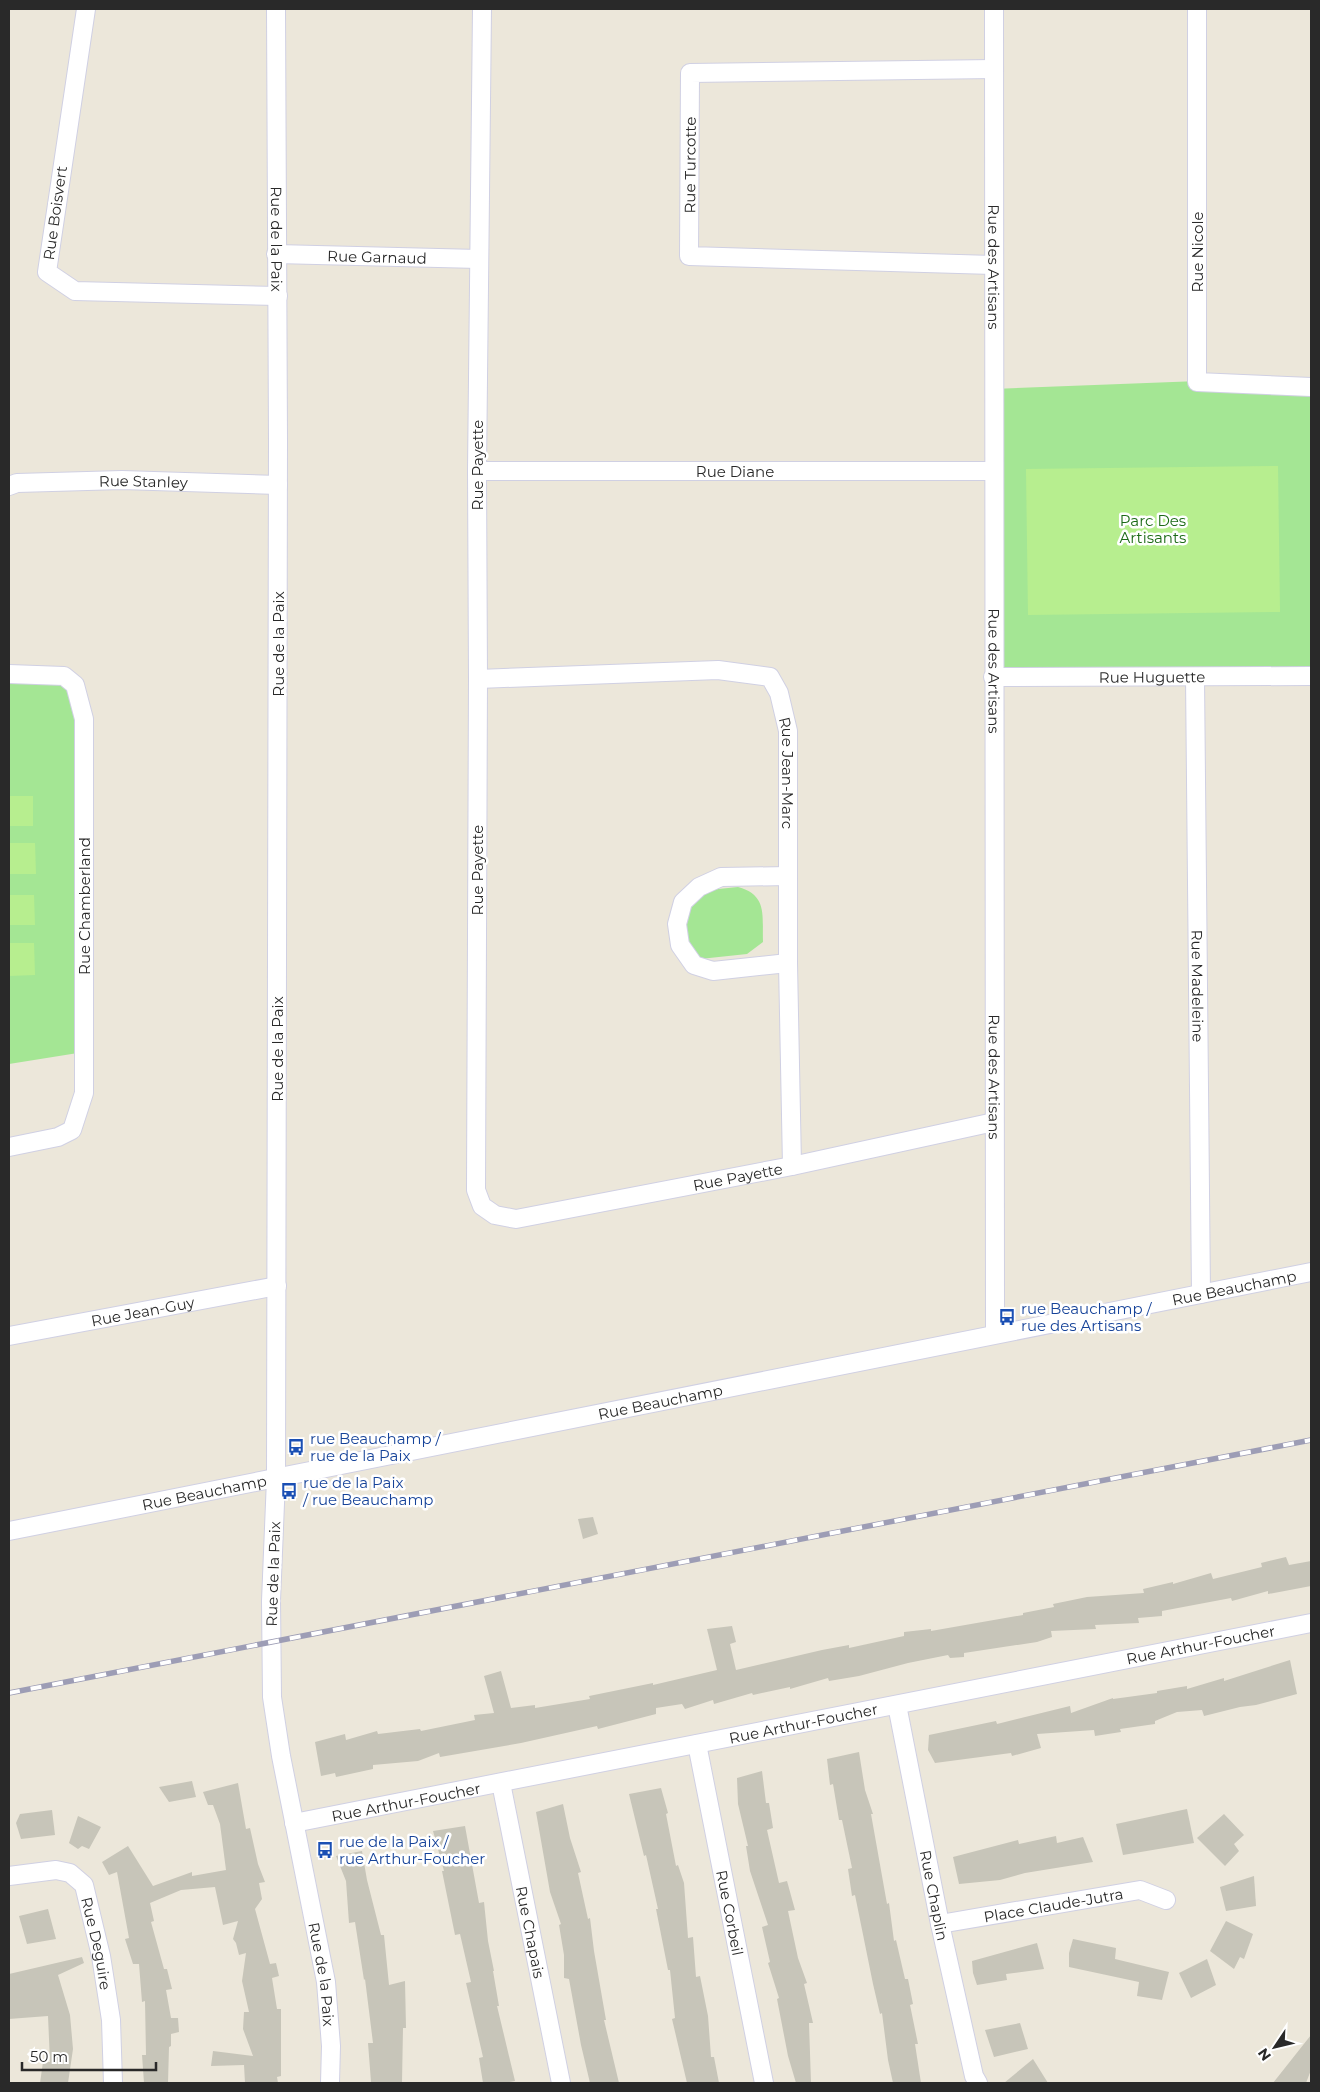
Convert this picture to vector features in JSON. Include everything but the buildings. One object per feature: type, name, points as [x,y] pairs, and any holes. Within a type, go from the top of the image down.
[{"type":"street","name":"Rue Boisvert","points":[[86,9],[47,272],[74,291],[278,296]]},
{"type":"street","name":"Rue de la Paix","points":[[276,9],[276,254],[278,296],[277,1286],[276,1478],[271,1601],[272,1697],[294,1823],[326,1982],[331,2046],[330,2083]]},
{"type":"street","name":"Rue Payette","points":[[482,9],[476,471],[478,679],[476,1190],[482,1206],[495,1214],[516,1219],[792,1166],[994,1122]]},
{"type":"street","name":"Rue des Artisans","points":[[994,9],[993,266],[995,447],[993,471],[993,677],[995,1334]]},
{"type":"street","name":"Rue Nicole","points":[[1197,9],[1197,382],[1311,387]]},
{"type":"street","name":"Rue Turcotte","points":[[993,266],[689,256],[690,73],[994,69]]},
{"type":"street","name":"Rue Garnaud","points":[[276,254],[479,259]]},
{"type":"street","name":"Rue Diane","points":[[476,471],[993,471]]},
{"type":"street","name":"Rue Stanley","points":[[9,486],[17,483],[122,480],[278,485]]},
{"type":"street","name":"Rue Jean-Marc","points":[[478,679],[718,670],[770,677],[779,693],[788,731],[788,963],[792,1166]]},
{"type":"street","name":"Rue Chamberland","points":[[9,674],[64,676],[75,685],[84,719],[84,1093],[72,1130],[58,1137],[9,1147]]},
{"type":"street","name":"Rue Huguette","points":[[993,677],[1311,676]]},
{"type":"street","name":"Rue Madeleine","points":[[1195,677],[1201,1294]]},
{"type":"street","points":[[788,876],[721,877],[699,887],[683,902],[677,924],[680,946],[694,964],[704,968],[713,971],[788,963]]},
{"type":"street","name":"Rue Beauchamp","points":[[9,1532],[1311,1272]]},
{"type":"street","name":"Rue Jean-Guy","points":[[9,1336],[277,1286]]},
{"type":"street","name":"Rue Arthur-Foucher","points":[[294,1823],[1311,1622]]},
{"type":"street","name":"Rue Chaplin","points":[[897,1705],[940,1924],[974,2076],[978,2083]]},
{"type":"street","name":"Rue Corbeil","points":[[697,1744],[764,2083]]},
{"type":"street","name":"Rue Chapais","points":[[501,1783],[561,2083]]},
{"type":"street","name":"Rue Deguire","points":[[9,1876],[56,1870],[70,1873],[84,1885],[101,1956],[111,2020],[113,2083]]},
{"type":"street","name":"Place Claude-Jutra","points":[[940,1924],[1140,1890],[1166,1900]]},
{"type":"green space","name":"Parc Des Artisants","points":[[1199,381],[1311,386],[1311,675],[994,678],[993,389]]},
{"type":"green space","points":[[1278,466],[1280,612],[1028,615],[1026,469]]},
{"type":"green space","points":[[9,674],[75,687],[84,1052],[9,1064]]},
{"type":"green space","points":[[9,796],[33,796],[33,826],[9,826]]},
{"type":"green space","points":[[9,843],[35,843],[36,874],[9,874]]},
{"type":"green space","points":[[738,887],[754,895],[759,901],[763,915],[763,942],[747,954],[700,959],[687,947],[682,920],[699,891]]},
{"type":"green space","points":[[9,895],[34,895],[35,925],[9,925]]},
{"type":"green space","points":[[9,943],[34,943],[35,975],[9,976]]},
{"type":"railway","points":[[9,1693],[1311,1440]]},
{"type":"place","name":"rue Beauchamp / rue des Artisans","points":[[1007,1317]]},
{"type":"place","name":"rue Beauchamp / rue de la Paix","points":[[296,1447]]},
{"type":"place","name":"rue de la Paix / rue Beauchamp","points":[[289,1491]]},
{"type":"place","name":"rue de la Paix / rue Arthur-Foucher","points":[[325,1850]]}]
